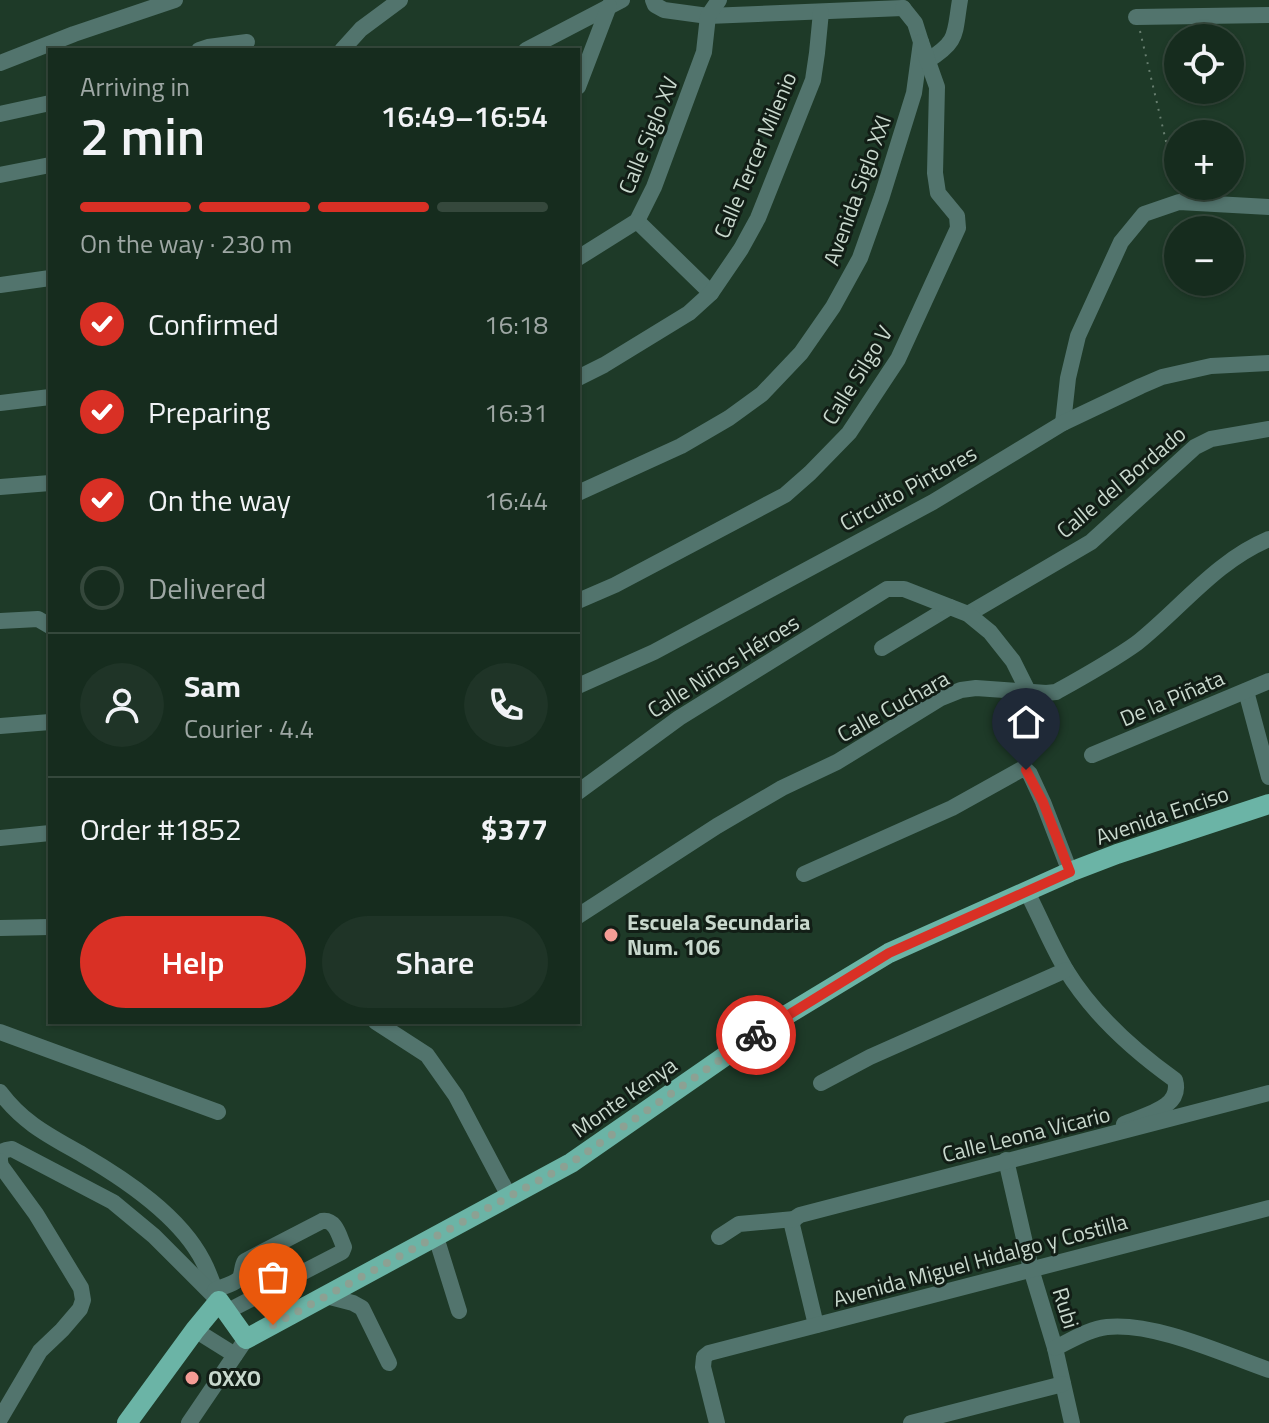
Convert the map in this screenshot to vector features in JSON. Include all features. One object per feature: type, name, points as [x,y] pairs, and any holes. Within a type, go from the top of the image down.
[{"type":"main road","name":"Avenida Enciso","points":[[1027,892],[1117,854],[1269,804]]},
{"type":"main road","name":"Monte Kenya","points":[[240,1347],[326,1296],[571,1163],[770,1025],[889,953],[1027,892]]},
{"type":"main road","points":[[127,1423],[220,1301],[240,1347]]},
{"type":"street","points":[[0,63],[175,0]]},
{"type":"street","points":[[344,48],[361,29],[400,0]]},
{"type":"street","points":[[653,0],[664,10],[708,16],[821,12],[907,4],[921,42]]},
{"type":"street","name":"Calle Siglo XV","points":[[580,257],[637,221],[654,187],[704,52],[708,16],[719,0]]},
{"type":"street","points":[[927,61],[952,42],[960,0]]},
{"type":"street","points":[[530,48],[616,3]]},
{"type":"street","points":[[580,83],[616,3]]},
{"type":"street","name":"Calle Tercer Milenio","points":[[580,377],[689,313],[711,293],[741,249],[758,218],[813,80],[821,12]]},
{"type":"street","points":[[1136,17],[1269,15]]},
{"type":"street","points":[[205,48],[247,42]]},
{"type":"street","name":"Calle Silgo V","points":[[580,600],[615,585],[785,495],[849,433],[898,359],[958,228],[957,216],[938,193],[935,173],[937,87],[921,42]]},
{"type":"street","name":"Avenida Siglo XXI","points":[[580,492],[681,446],[729,418],[762,394],[801,353],[833,307],[860,258],[914,93],[921,42]]},
{"type":"street","points":[[0,114],[48,103]]},
{"type":"street","points":[[0,175],[48,165]]},
{"type":"street","points":[[1063,423],[1068,378],[1078,336],[1121,242],[1144,214],[1179,202],[1269,207]]},
{"type":"street","points":[[637,221],[711,293]]},
{"type":"street","points":[[0,285],[48,278]]},
{"type":"street","name":"Circuito Pintores","points":[[580,685],[654,652],[919,509],[1063,423],[1162,377],[1211,366],[1269,363]]},
{"type":"street","points":[[0,403],[48,397]]},
{"type":"street","name":"Calle del Bordado","points":[[968,614],[1091,542],[1195,447],[1211,439],[1269,429]]},
{"type":"street","points":[[0,487],[48,483]]},
{"type":"street","name":"Calle Cuchara","points":[[580,915],[717,826],[782,788],[837,762],[941,698],[976,688],[1056,692],[1135,644],[1223,565],[1269,539]]},
{"type":"street","name":"Calle Niños Héroes","points":[[580,791],[679,718],[887,589],[897,588],[950,607]]},
{"type":"street","points":[[882,648],[950,607],[968,614],[990,632],[1013,661],[1028,691]]},
{"type":"street","points":[[0,621],[38,619],[48,625]]},
{"type":"street","name":"De la Piñata","points":[[1092,755],[1269,681]]},
{"type":"street","points":[[1246,691],[1269,777]]},
{"type":"street","points":[[0,726],[48,722]]},
{"type":"street","points":[[804,874],[952,808],[1022,769],[1030,774],[1070,872]]},
{"type":"street","points":[[0,838],[48,833]]},
{"type":"street","points":[[1027,892],[1066,970],[1093,1006],[1124,1040],[1175,1080],[1177,1089],[1174,1099],[1167,1106],[1116,1128],[1108,1137]]},
{"type":"street","points":[[0,928],[48,927]]},
{"type":"street","points":[[821,1083],[870,1057],[1066,970]]},
{"type":"street","points":[[379,1024],[427,1055],[456,1096],[510,1198]]},
{"type":"street","points":[[0,1032],[218,1112]]},
{"type":"street","points":[[0,1092],[29,1124],[95,1162],[157,1205],[202,1258],[220,1301]]},
{"type":"street","name":"Calle Leona Vicario","points":[[719,1237],[739,1224],[794,1219],[1006,1160],[1108,1137],[1269,1093]]},
{"type":"street","points":[[0,1419],[40,1351],[76,1315],[83,1300],[76,1279],[36,1214],[1,1166],[4,1150],[12,1149],[113,1202],[154,1236],[220,1301]]},
{"type":"street","name":"Rubi","points":[[1006,1160],[1072,1423]]},
{"type":"street","name":"Avenida Miguel Hidalgo y Costilla","points":[[717,1423],[703,1367],[704,1357],[709,1353],[1269,1208]]},
{"type":"street","points":[[794,1219],[792,1225],[816,1325]]},
{"type":"street","points":[[322,1221],[332,1223],[344,1247],[342,1252],[220,1301],[238,1280],[245,1261],[322,1221]]},
{"type":"street","points":[[436,1237],[459,1311]]},
{"type":"street","points":[[326,1296],[362,1308],[389,1363]]},
{"type":"street","points":[[1055,1348],[1105,1327],[1128,1327],[1189,1342],[1269,1370]]},
{"type":"street","points":[[189,1423],[240,1347],[195,1330]]},
{"type":"street","points":[[911,1423],[1063,1384]]},
{"type":"path","points":[[1136,17],[1179,202]]},
{"type":"way so far","points":[[273,1325],[571,1163],[756,1035]]},
{"type":"place","name":"Escuela Secundaria Num. 106","points":[[611,935]]},
{"type":"place","name":"OXXO","points":[[192,1378]]},
{"type":"route","points":[[756,1035],[889,953],[1070,872],[1043,802],[1026,770]]}]
